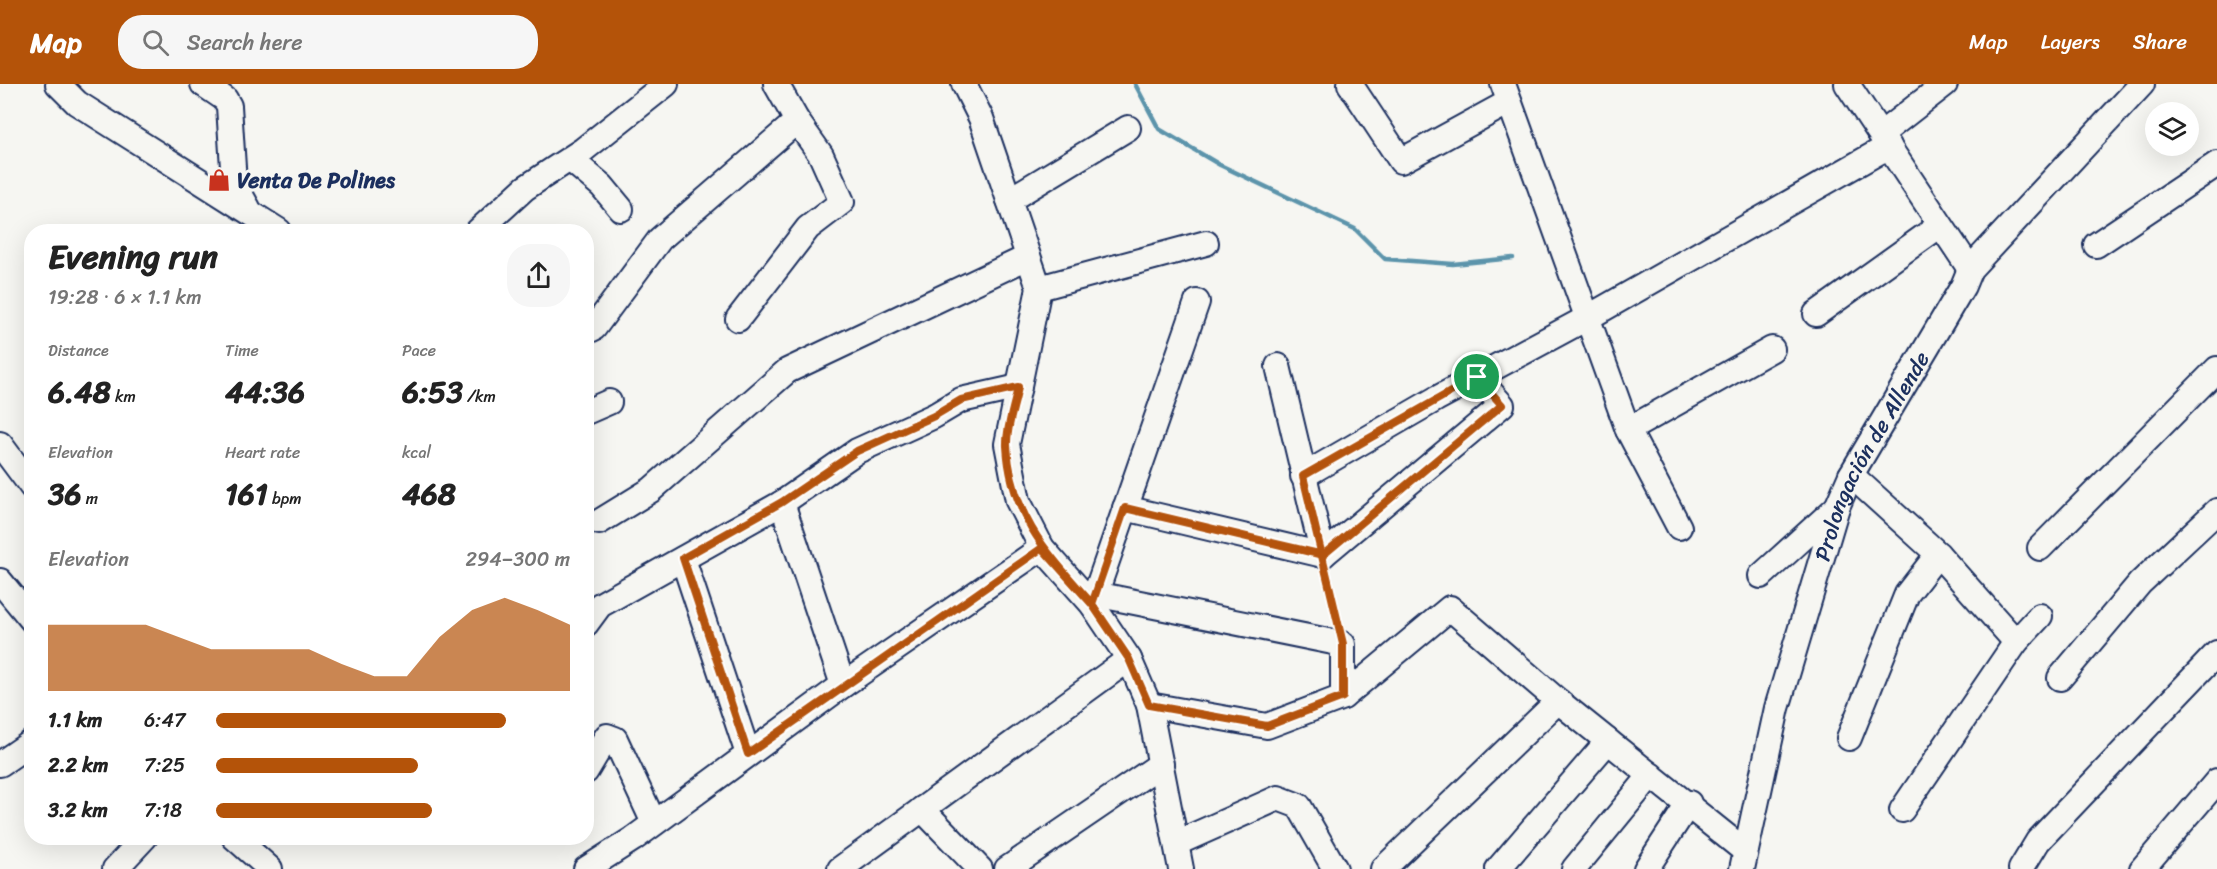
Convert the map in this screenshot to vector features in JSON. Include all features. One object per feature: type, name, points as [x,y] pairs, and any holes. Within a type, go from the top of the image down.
[{"type":"street","points":[[58,84],[77,103],[269,224]]},
{"type":"street","points":[[202,84],[225,99],[229,106],[234,183],[250,210]]},
{"type":"street","points":[[485,224],[525,188],[570,159],[666,84]]},
{"type":"street","points":[[738,319],[808,228],[842,202],[841,195],[821,155],[797,121],[776,84]]},
{"type":"street","points":[[964,84],[981,118],[1039,288],[1007,444],[1018,501],[1042,548],[1094,599],[1129,659],[1149,705],[1181,869]]},
{"type":"street","points":[[1350,84],[1401,161],[1506,93],[1628,430],[1679,527]]},
{"type":"street","points":[[1303,476],[1477,377],[1587,318],[1885,140],[1944,84]]},
{"type":"street","name":"Prolongación de Allende","points":[[1743,860],[1777,708],[1837,507],[1851,475],[1963,286],[1970,269],[2142,84]]},
{"type":"street","points":[[1853,86],[1885,140],[1970,269]]},
{"type":"street","points":[[594,328],[660,239],[797,121]]},
{"type":"street","points":[[1009,200],[1128,128]]},
{"type":"street","points":[[570,159],[602,186],[621,209]]},
{"type":"street","points":[[2096,245],[2217,164]]},
{"type":"street","points":[[1816,314],[1940,226]]},
{"type":"street","points":[[1039,288],[1206,243]]},
{"type":"street","points":[[598,522],[651,490],[787,371],[1028,257]]},
{"type":"street","points":[[1094,599],[1197,302]]},
{"type":"street","points":[[1628,430],[1772,349]]},
{"type":"street","points":[[1278,366],[1323,555]]},
{"type":"street","points":[[2040,548],[2217,369]]},
{"type":"street","points":[[1323,555],[1502,405],[1477,377]]},
{"type":"street","points":[[594,613],[600,604],[782,502],[857,451],[934,416],[961,400],[1018,387]]},
{"type":"street","points":[[594,409],[609,402]]},
{"type":"street","points":[[0,444],[24,476]]},
{"type":"street","points":[[1851,475],[1938,554],[2016,642]]},
{"type":"street","points":[[782,502],[843,686]]},
{"type":"street","points":[[1761,576],[1837,507]]},
{"type":"street","points":[[1125,508],[1323,555]]},
{"type":"street","points":[[2060,678],[2140,584],[2217,511]]},
{"type":"street","points":[[586,869],[1042,548]]},
{"type":"street","points":[[1849,738],[1907,594],[1938,554]]},
{"type":"street","points":[[683,558],[748,754]]},
{"type":"street","points":[[0,581],[24,610]]},
{"type":"street","points":[[1094,599],[1343,644],[1343,697]]},
{"type":"street","points":[[1149,705],[1267,726],[1343,697],[1450,608],[1557,701],[1689,803],[1743,860]]},
{"type":"street","points":[[1902,810],[2016,642],[2040,616]]},
{"type":"street","points":[[2021,869],[2038,841],[2217,653]]},
{"type":"street","points":[[840,869],[1129,659]]},
{"type":"street","points":[[1383,869],[1557,701]]},
{"type":"street","points":[[594,758],[607,736],[615,739],[654,823]]},
{"type":"street","points":[[1498,869],[1608,741]]},
{"type":"street","points":[[0,764],[24,748]]},
{"type":"street","points":[[1007,869],[1161,764]]},
{"type":"street","points":[[1574,869],[1651,775]]},
{"type":"street","points":[[2142,869],[2217,781]]},
{"type":"street","points":[[1177,843],[1278,798],[1299,806],[1335,869]]},
{"type":"street","points":[[1646,869],[1689,803]]},
{"type":"street","points":[[922,809],[980,869]]},
{"type":"street","points":[[115,869],[138,845]]},
{"type":"street","points":[[243,845],[270,869]]},
{"type":"path","points":[[1323,555],[1343,644]]},
{"type":"waterway","points":[[1135,84],[1159,129],[1220,165],[1355,229],[1385,259],[1453,264],[1513,258]]},
{"type":"place","name":"Venta De Polines","points":[[219,180]]},
{"type":"route","points":[[1477,377],[1303,476],[1323,555],[1343,644],[1343,697],[1267,726],[1149,705],[1129,659],[1116,644],[1092,604],[1042,548],[748,754],[683,558],[782,502],[857,451],[934,416],[961,400],[1018,387],[1007,444],[1018,501],[1042,548],[1092,604],[1125,508],[1323,555],[1502,405],[1477,377]]}]
